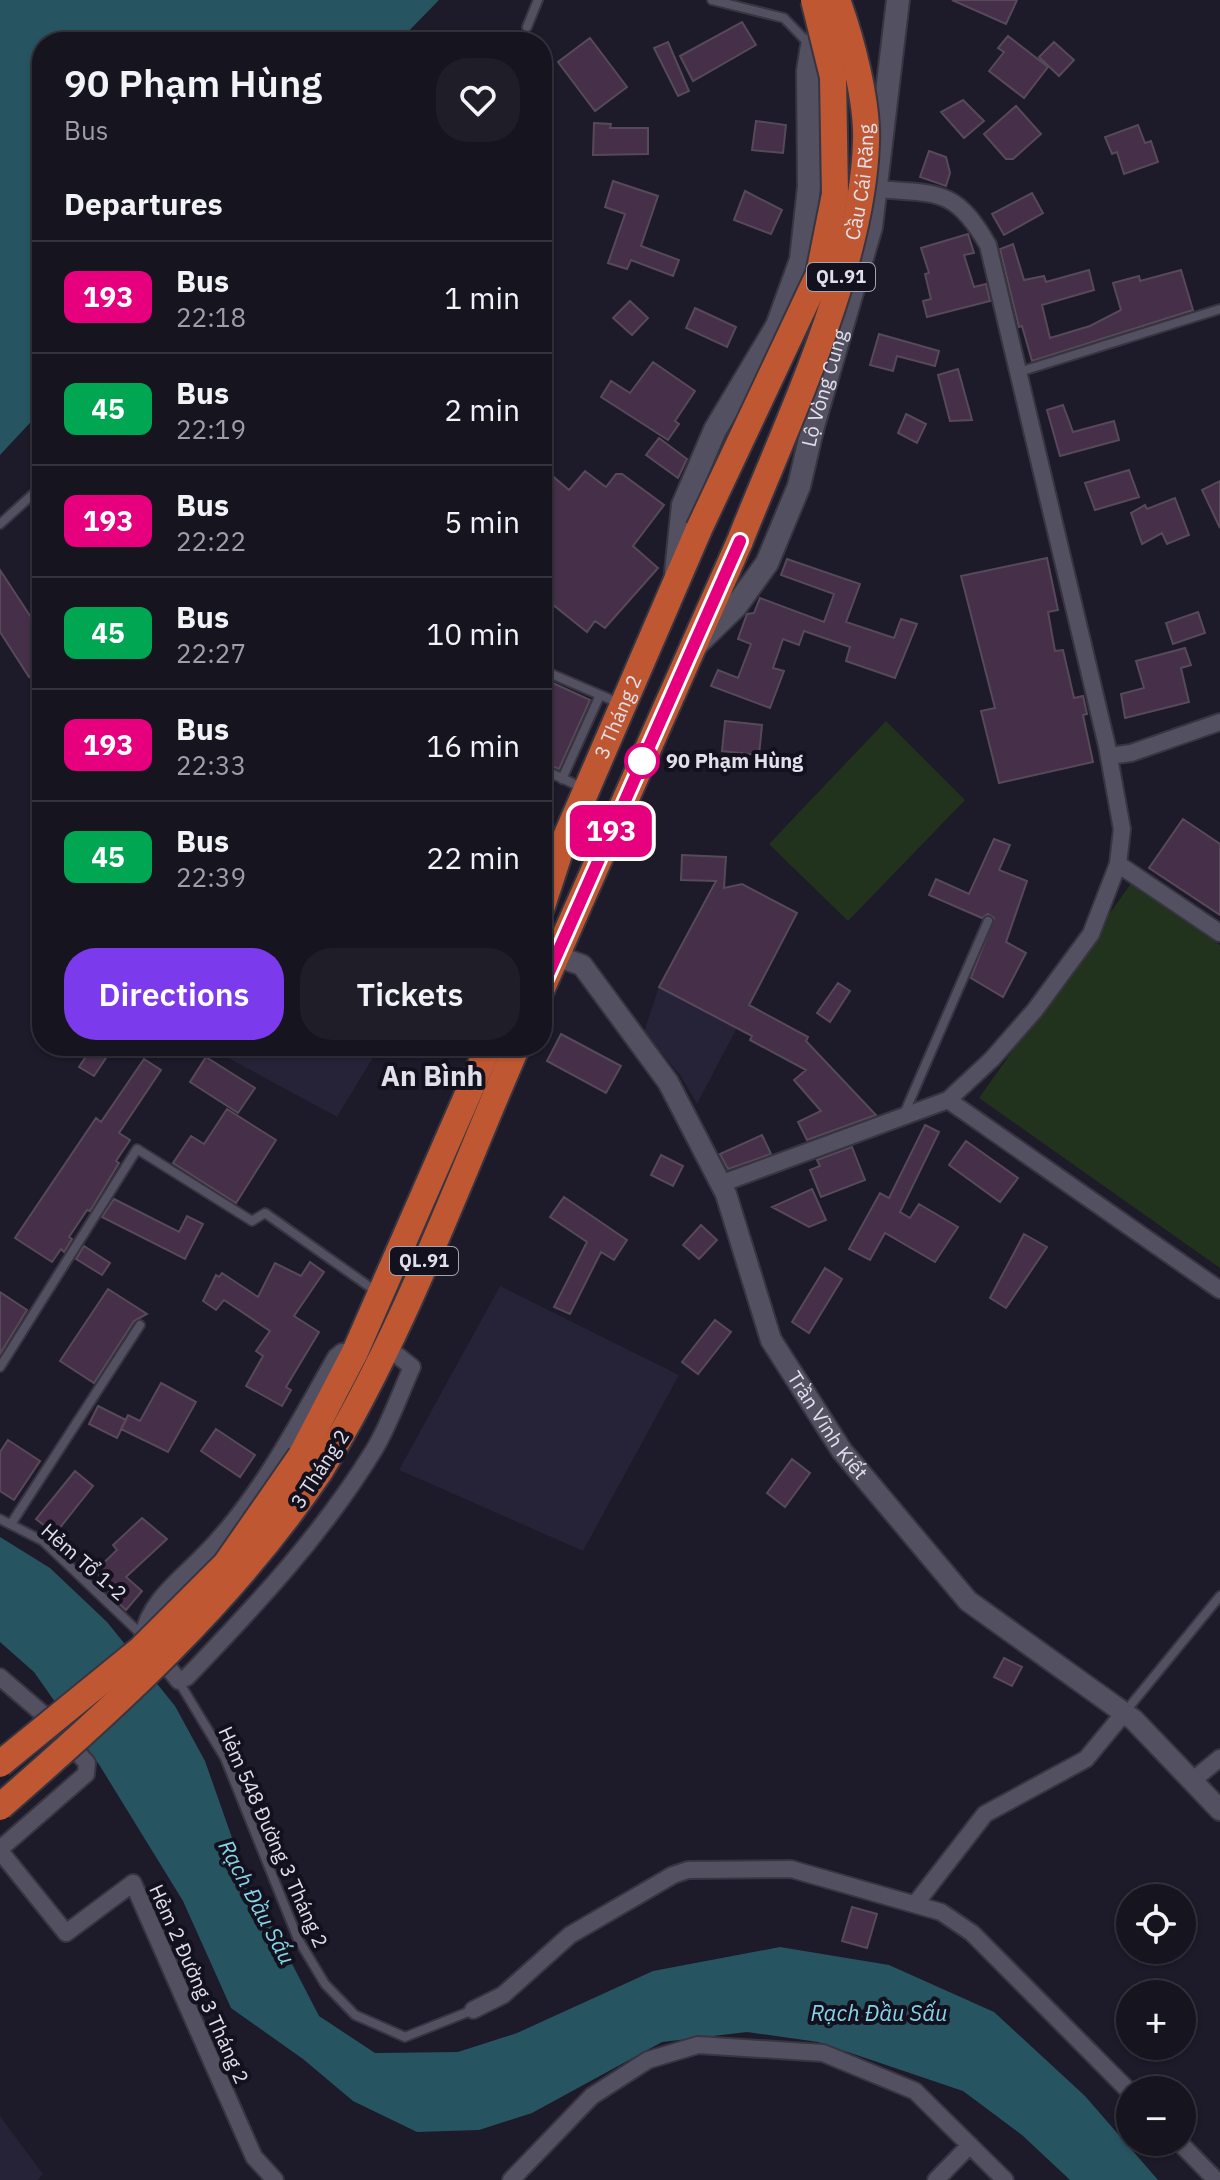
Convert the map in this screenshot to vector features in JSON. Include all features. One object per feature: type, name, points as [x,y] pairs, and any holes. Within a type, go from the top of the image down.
[{"type":"highway","name":"Cầu Cái Răng","points":[[699,529],[819,274],[835,180],[833,77],[814,0]]},
{"type":"highway","name":"Cầu Cái Răng","points":[[740,541],[837,291],[859,212],[867,140],[851,38],[837,0]]},
{"type":"highway","name":"3 Tháng 2","points":[[552,844],[588,790],[612,700],[675,585],[699,529]]},
{"type":"highway","name":"3 Tháng 2","points":[[552,965],[740,541]]},
{"type":"highway","name":"3 Tháng 2","points":[[0,1807],[155,1670],[286,1522],[355,1352],[485,1056]]},
{"type":"highway","name":"3 Tháng 2","points":[[0,1764],[141,1649],[226,1564],[357,1411],[513,1056]]},
{"type":"main road","points":[[675,585],[683,505],[715,430],[777,326],[801,260],[809,187],[806,131],[812,46],[844,0]]},
{"type":"main road","name":"Lộ Vòng Cung","points":[[691,650],[736,606],[767,563],[799,486],[813,426],[871,227],[898,0]]},
{"type":"street","points":[[720,1184],[948,1100],[1018,1029],[1091,934],[1118,864],[1122,829],[1109,756],[988,245],[973,219],[945,195],[876,189]]},
{"type":"street","points":[[1109,756],[1131,753],[1220,722]]},
{"type":"street","points":[[1118,864],[1220,933]]},
{"type":"street","name":"Trần Vĩnh Kiết","points":[[556,956],[582,965],[668,1082],[726,1194],[771,1340],[842,1451],[968,1601],[1124,1713],[1220,1810]]},
{"type":"street","points":[[948,1100],[1220,1290]]},
{"type":"street","points":[[355,1352],[342,1352],[336,1357],[262,1483],[216,1543],[158,1602],[145,1623],[143,1636],[179,1681],[187,1677],[266,1595],[331,1516],[376,1447],[412,1367],[387,1347]]},
{"type":"street","points":[[0,1677],[43,1714],[87,1763],[86,1774],[0,1850]]},
{"type":"street","points":[[916,1903],[985,1814],[1086,1759],[1124,1713]]},
{"type":"street","points":[[0,1750],[43,1714]]},
{"type":"street","points":[[1193,1780],[1220,1758]]},
{"type":"street","name":"Hẻm 2 Đường 3 Tháng 2","points":[[0,1850],[66,1933],[133,1883],[254,2157],[275,2180]]},
{"type":"street","points":[[473,2010],[503,1995],[548,1951],[570,1935],[673,1875],[688,1870],[791,1869],[941,1912],[972,1933],[1116,2078]]},
{"type":"street","points":[[511,2180],[592,2096],[648,2060],[698,2045],[823,2053],[915,2091],[1005,2180]]},
{"type":"street","points":[[936,2180],[970,2145]]},
{"type":"street","points":[[1193,2156],[1216,2180]]},
{"type":"lane","points":[[527,27],[538,0]]},
{"type":"lane","points":[[712,0],[784,18],[812,46]]},
{"type":"lane","points":[[1018,373],[1220,309]]},
{"type":"lane","points":[[0,524],[32,495]]},
{"type":"lane","points":[[552,674],[612,700],[562,779]]},
{"type":"lane","points":[[552,774],[588,790]]},
{"type":"lane","points":[[902,1118],[988,921]]},
{"type":"lane","points":[[0,1367],[137,1149],[252,1221],[265,1213],[380,1295]]},
{"type":"lane","points":[[11,1524],[140,1325]]},
{"type":"lane","name":"Hẻm Tổ 1-2","points":[[0,1519],[43,1541],[143,1636]]},
{"type":"lane","points":[[1124,1713],[1220,1596]]},
{"type":"lane","name":"Hẻm 548 Đường 3 Tháng 2","points":[[179,1681],[225,1758],[298,1939],[325,1984],[355,2015],[405,2037],[473,2010]]},
{"type":"shaded area","points":[[742,884],[797,913],[697,1104],[680,1075],[644,1032],[659,987],[710,891]]},
{"type":"shaded area","points":[[224,1056],[374,1056],[337,1117]]},
{"type":"shaded area","points":[[500,1286],[679,1375],[583,1551],[399,1470]]},
{"type":"shaded area","points":[[0,2116],[43,2174],[38,2180],[0,2180]]},
{"type":"green space","points":[[886,721],[965,800],[848,921],[769,844]]},
{"type":"green space","points":[[1132,882],[1220,945],[1220,1268],[979,1098]]},
{"type":"water","points":[[0,0],[439,0],[408,32],[32,32],[32,421],[0,455]]},
{"type":"water","name":"Rạch Đầu Sấu","points":[[0,1537],[50,1568],[107,1622],[175,1706],[205,1761],[243,1869],[319,2016],[375,2053],[458,2052],[517,2033],[653,1971],[780,1947],[889,1965],[994,2012],[1085,2096],[1116,2132],[1116,2156],[1137,2156],[1158,2180],[1070,2180],[1022,2135],[963,2091],[818,2042],[747,2032],[662,2042],[532,2113],[479,2130],[417,2132],[353,2101],[303,2059],[231,2008],[183,1901],[100,1766],[34,1672],[0,1642]]},
{"type":"building","points":[[952,0],[1017,0],[1006,24]]},
{"type":"building","points":[[742,22],[756,45],[693,81],[680,56]]},
{"type":"building","points":[[1008,36],[1048,67],[1024,98],[989,71],[1004,52],[998,48]]},
{"type":"building","points":[[590,38],[627,87],[595,111],[558,62]]},
{"type":"building","points":[[668,42],[689,91],[678,96],[654,48]]},
{"type":"building","points":[[1054,42],[1074,60],[1059,76],[1039,57]]},
{"type":"building","points":[[963,100],[984,121],[964,138],[941,112]]},
{"type":"building","points":[[1016,106],[1041,134],[1013,159],[1006,159],[984,134]]},
{"type":"building","points":[[756,121],[786,125],[783,153],[752,150]]},
{"type":"building","points":[[594,123],[611,124],[610,128],[648,128],[648,154],[593,155]]},
{"type":"building","points":[[1138,125],[1145,143],[1151,141],[1158,162],[1124,174],[1117,152],[1112,154],[1105,137]]},
{"type":"building","points":[[929,151],[946,157],[950,173],[946,186],[920,177]]},
{"type":"building","points":[[613,181],[658,196],[641,246],[679,260],[673,276],[631,260],[627,269],[608,263],[625,214],[605,207]]},
{"type":"building","points":[[745,191],[782,210],[771,234],[734,220]]},
{"type":"building","points":[[1032,193],[1043,213],[1004,235],[992,214]]},
{"type":"building","points":[[968,234],[974,253],[964,255],[974,287],[986,284],[990,301],[927,317],[923,301],[931,299],[925,274],[929,273],[921,248]]},
{"type":"building","points":[[1013,244],[1024,280],[1044,276],[1046,282],[1089,270],[1094,290],[1042,305],[1050,338],[1090,326],[1121,310],[1113,283],[1139,276],[1140,281],[1181,270],[1193,310],[1032,361],[1022,326],[1019,327],[1000,249]]},
{"type":"building","points":[[630,301],[648,318],[632,335],[613,318]]},
{"type":"building","points":[[695,308],[736,327],[727,347],[686,328]]},
{"type":"building","points":[[879,334],[939,351],[935,366],[897,356],[893,371],[870,365]]},
{"type":"building","points":[[653,362],[695,391],[675,421],[679,424],[668,440],[601,397],[611,381],[630,393]]},
{"type":"building","points":[[958,369],[972,420],[950,421],[938,375]]},
{"type":"building","points":[[1063,405],[1073,432],[1114,421],[1119,440],[1060,456],[1047,410]]},
{"type":"building","points":[[906,414],[926,424],[917,443],[898,433]]},
{"type":"building","points":[[659,438],[687,459],[678,478],[646,455]]},
{"type":"building","points":[[1129,470],[1139,497],[1095,510],[1085,483]]},
{"type":"building","points":[[585,471],[606,487],[616,474],[622,474],[664,505],[633,546],[658,568],[605,628],[595,621],[587,632],[552,604],[552,476],[569,490]]},
{"type":"building","points":[[1220,481],[1220,528],[1202,490]]},
{"type":"building","points":[[1175,498],[1189,535],[1167,544],[1162,533],[1142,544],[1131,513],[1145,505],[1147,509]]},
{"type":"building","points":[[1047,558],[1058,610],[1048,612],[1055,651],[1063,650],[1074,698],[1083,696],[1087,714],[1083,715],[1093,762],[999,783],[981,711],[995,708],[961,576]]},
{"type":"building","points":[[787,559],[860,584],[846,622],[894,638],[901,619],[917,624],[895,678],[846,661],[850,647],[804,631],[799,645],[783,639],[773,668],[784,671],[770,708],[711,686],[718,670],[738,678],[751,644],[738,639],[747,614],[754,613],[760,598],[824,622],[834,594],[781,575]]},
{"type":"building","points":[[0,570],[32,619],[32,675],[29,677],[0,632]]},
{"type":"building","points":[[1198,612],[1205,633],[1173,644],[1166,623]]},
{"type":"building","points":[[1185,648],[1191,665],[1181,668],[1189,702],[1125,718],[1121,694],[1144,688],[1136,661]]},
{"type":"building","points":[[552,683],[590,700],[559,769],[552,766]]},
{"type":"building","points":[[725,721],[762,725],[759,755],[722,751]]},
{"type":"building","points":[[1183,819],[1220,844],[1220,915],[1149,868]]},
{"type":"building","points":[[994,839],[1010,845],[999,870],[1027,881],[1006,942],[1026,953],[1003,997],[971,978],[994,918],[988,914],[982,918],[929,895],[936,879],[969,894]]},
{"type":"building","points":[[682,855],[726,857],[724,888],[742,884],[797,913],[749,1005],[808,1037],[806,1041],[876,1115],[807,1140],[798,1122],[821,1111],[794,1080],[806,1070],[750,1040],[752,1036],[659,987],[716,881],[681,880]]},
{"type":"building","points":[[838,983],[850,991],[830,1022],[817,1013]]},
{"type":"building","points":[[561,1034],[621,1066],[606,1093],[547,1061]]},
{"type":"building","points":[[86,1056],[107,1056],[94,1076],[79,1067]]},
{"type":"building","points":[[206,1057],[255,1088],[238,1113],[190,1082]]},
{"type":"building","points":[[144,1059],[161,1070],[119,1133],[130,1140],[90,1211],[87,1210],[69,1237],[72,1239],[64,1252],[61,1249],[52,1262],[15,1238],[96,1118],[101,1122]]},
{"type":"building","points":[[227,1109],[276,1140],[236,1203],[173,1163],[191,1136],[204,1144]]},
{"type":"building","points":[[925,1125],[939,1132],[900,1212],[910,1218],[919,1204],[958,1227],[935,1262],[885,1233],[870,1260],[849,1249],[880,1193],[889,1198]]},
{"type":"building","points":[[762,1135],[771,1154],[728,1169],[720,1154]]},
{"type":"building","points":[[966,1141],[1018,1178],[1000,1202],[949,1165]]},
{"type":"building","points":[[852,1147],[865,1180],[821,1197],[810,1170],[820,1166],[817,1160]]},
{"type":"building","points":[[661,1155],[683,1166],[673,1186],[651,1175]]},
{"type":"building","points":[[812,1189],[826,1220],[809,1227],[772,1207]]},
{"type":"building","points":[[564,1197],[627,1240],[614,1260],[601,1252],[570,1314],[554,1307],[587,1242],[550,1217]]},
{"type":"building","points":[[114,1199],[179,1232],[187,1216],[203,1224],[185,1259],[102,1217]]},
{"type":"building","points":[[701,1225],[717,1240],[699,1259],[683,1245]]},
{"type":"building","points":[[1024,1234],[1047,1247],[1006,1308],[990,1298]]},
{"type":"building","points":[[84,1246],[110,1263],[102,1275],[76,1259]]},
{"type":"building","points":[[310,1262],[324,1272],[294,1316],[319,1332],[286,1387],[291,1390],[282,1406],[246,1386],[263,1356],[256,1351],[270,1331],[224,1300],[216,1310],[203,1301],[216,1275],[219,1277],[222,1273],[258,1297],[275,1263],[301,1276]]},
{"type":"building","points":[[825,1268],[842,1279],[809,1333],[792,1322]]},
{"type":"building","points":[[108,1289],[147,1314],[134,1321],[94,1383],[60,1361]]},
{"type":"building","points":[[0,1292],[27,1310],[0,1354]]},
{"type":"building","points":[[715,1320],[731,1332],[698,1374],[682,1362]]},
{"type":"building","points":[[161,1383],[196,1402],[168,1452],[121,1429],[128,1415],[140,1421]]},
{"type":"building","points":[[98,1406],[126,1420],[117,1438],[89,1424]]},
{"type":"building","points":[[216,1429],[255,1455],[240,1477],[201,1451]]},
{"type":"building","points":[[8,1440],[40,1461],[14,1500],[0,1491],[0,1452]]},
{"type":"building","points":[[792,1459],[810,1473],[785,1507],[767,1493]]},
{"type":"building","points":[[75,1471],[93,1486],[55,1534],[36,1519]]},
{"type":"building","points":[[142,1518],[167,1539],[126,1577],[142,1591],[126,1610],[108,1593],[111,1588],[95,1571],[117,1550],[113,1545]]},
{"type":"building","points":[[1004,1658],[1022,1667],[1012,1686],[994,1677]]},
{"type":"building","points":[[852,1907],[877,1914],[867,1948],[842,1941]]},
{"type":"bus line","name":"193","points":[[552,965],[740,541]]},
{"type":"place","name":"90 Phạm Hùng","points":[[642,761]]},
{"type":"district","name":"An Bình","points":[[432,1076]]}]
